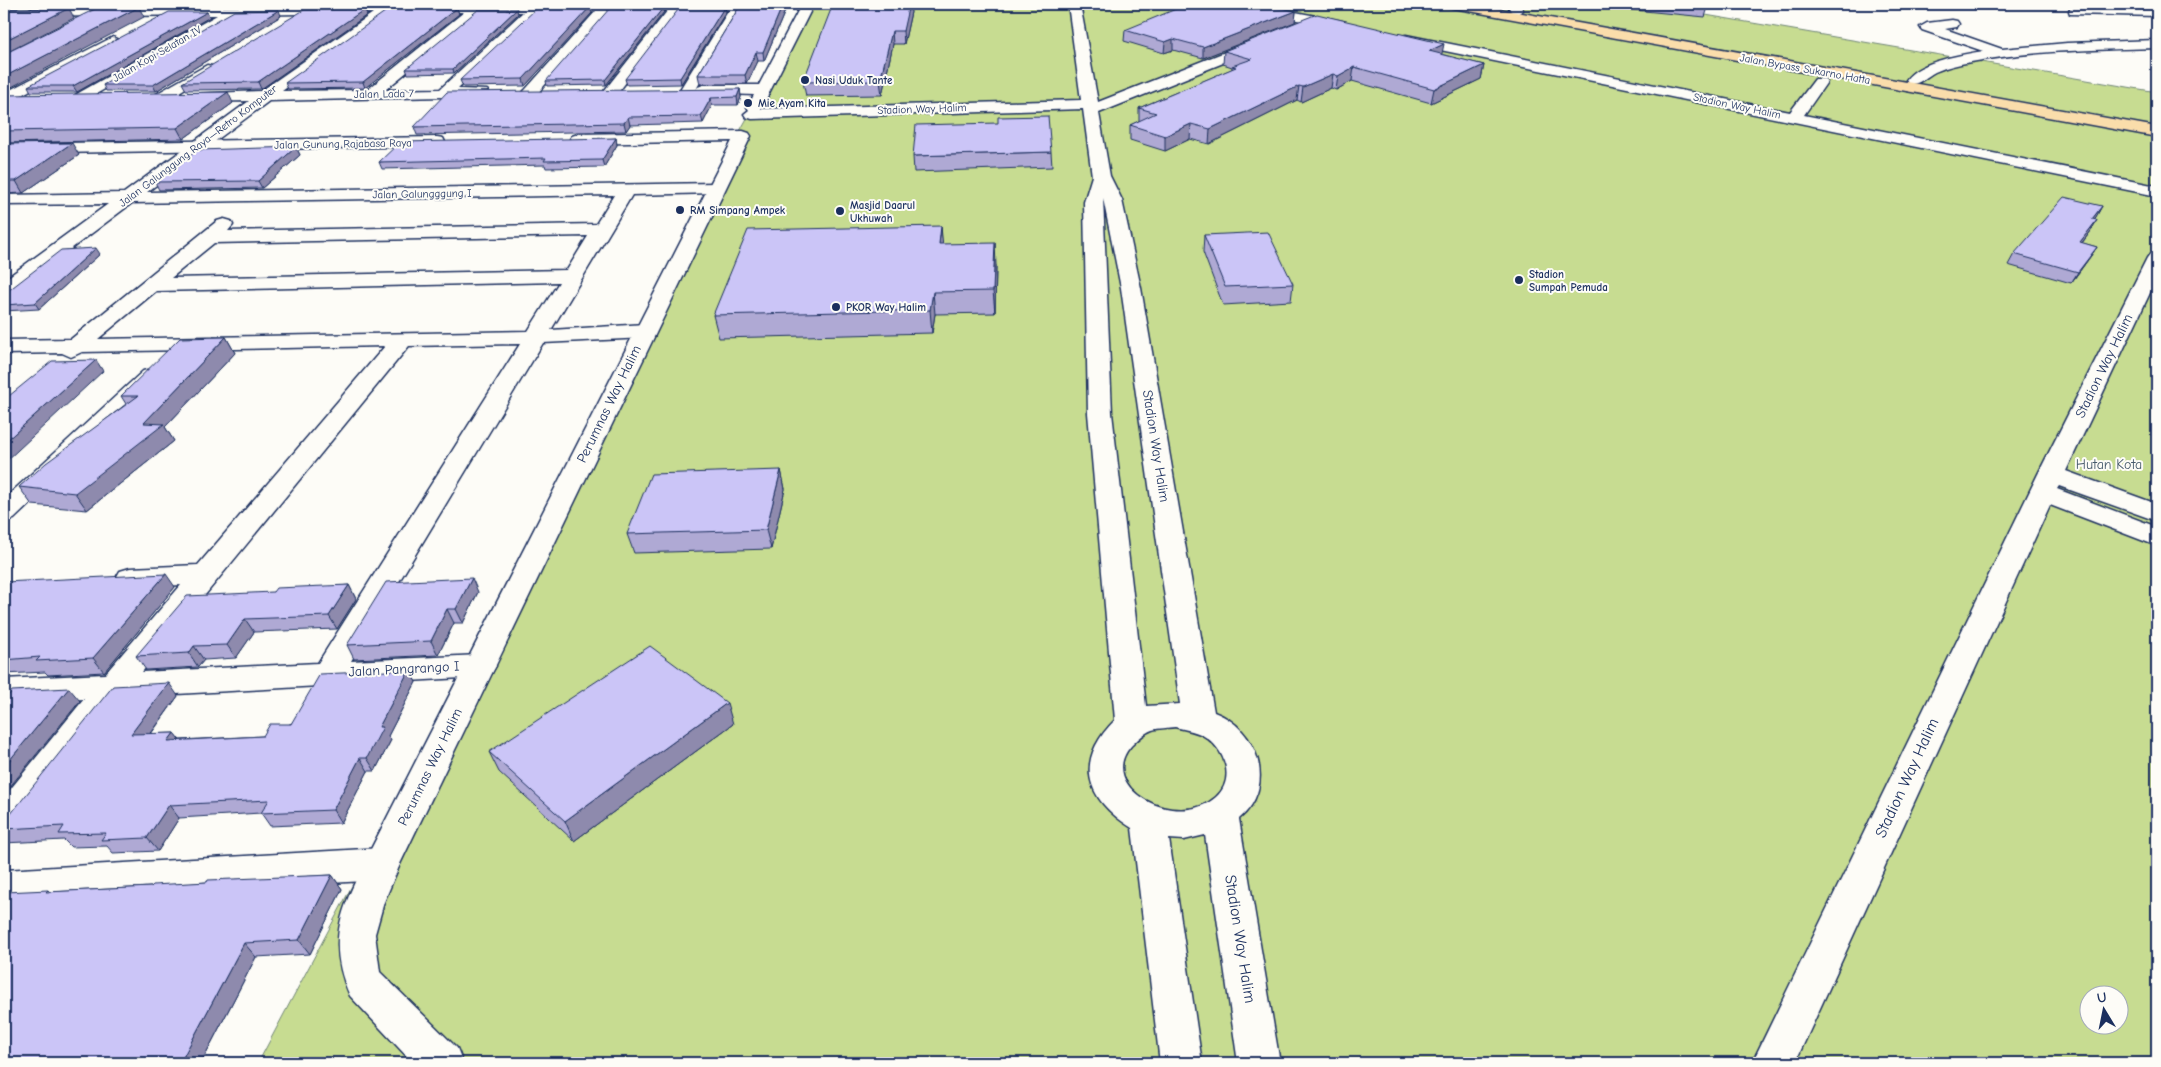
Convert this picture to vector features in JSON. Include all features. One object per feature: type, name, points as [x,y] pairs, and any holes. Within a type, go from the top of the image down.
[{"type":"highway","name":"Jalan Bypass Sukarno Hatta","points":[[1452,4],[2157,132]]},
{"type":"highway","name":"Jalan Bypass Sukarno Hatta","points":[[1485,4],[1515,7],[1913,80],[2157,121]]},
{"type":"street","points":[[4,26],[53,4]]},
{"type":"street","points":[[75,25],[118,4]]},
{"type":"street","points":[[184,4],[150,22],[218,19]]},
{"type":"street","name":"Stadion Way Halim","points":[[1074,4],[1092,107],[1101,176],[1113,200],[1131,288],[1120,358],[1100,413],[1132,725]]},
{"type":"street","points":[[1236,4],[1356,28]]},
{"type":"street","points":[[531,92],[607,5]]},
{"type":"street","points":[[612,92],[678,5]]},
{"type":"street","points":[[687,90],[738,5]]},
{"type":"street","points":[[4,13],[171,11],[239,7],[808,5]]},
{"type":"street","name":"Perumnas Way Halim","points":[[382,864],[764,90],[808,5]]},
{"type":"street","name":"Jalan Galunggung Raya—Retro Komputer","points":[[4,290],[265,96],[391,6]]},
{"type":"street","points":[[371,94],[480,6]]},
{"type":"street","points":[[445,93],[537,6]]},
{"type":"street","name":"Jalan Kopi Selatan IV","points":[[80,98],[239,7]]},
{"type":"street","points":[[279,25],[309,7]]},
{"type":"street","points":[[2075,11],[2157,12]]},
{"type":"street","points":[[1290,31],[1317,20]]},
{"type":"street","points":[[1952,24],[1928,26],[2000,52]]},
{"type":"street","points":[[4,99],[129,33]]},
{"type":"street","name":"Stadion Way Halim","points":[[1395,36],[2157,191]]},
{"type":"street","name":"Stadion Way Halim","points":[[748,125],[1092,107],[1272,38]]},
{"type":"street","points":[[1913,80],[1927,70],[1942,65],[2000,52],[2077,46],[2157,44]]},
{"type":"street","points":[[161,97],[220,61]]},
{"type":"street","points":[[1794,118],[1820,82]]},
{"type":"street","points":[[669,91],[764,90]]},
{"type":"street","points":[[594,92],[631,91]]},
{"type":"street","points":[[512,93],[549,92]]},
{"type":"street","name":"Jalan Lada 7","points":[[143,97],[493,93]]},
{"type":"street","points":[[61,98],[107,98]]},
{"type":"street","points":[[4,99],[32,99]]},
{"type":"street","points":[[565,139],[748,125]]},
{"type":"street","name":"Jalan Gunung Rajabasa Raya","points":[[4,149],[456,141]]},
{"type":"street","name":"Stadion Way Halim","points":[[1101,176],[1093,202],[1096,288],[1120,358],[1199,719]]},
{"type":"street","name":"Jalan Galungggung I","points":[[4,200],[716,188]]},
{"type":"street","points":[[328,673],[627,189]]},
{"type":"street","points":[[47,369],[257,197]]},
{"type":"street","points":[[210,237],[602,230]]},
{"type":"street","name":"Stadion Way Halim","points":[[1773,1063],[2047,483],[2157,258]]},
{"type":"street","points":[[149,285],[574,276]]},
{"type":"street","points":[[1096,288],[1131,288]]},
{"type":"street","name":"Perumnas Way Halim","points":[[4,347],[536,337],[645,331]]},
{"type":"street","points":[[4,822],[112,687],[403,339]]},
{"type":"street","points":[[4,513],[186,343]]},
{"type":"street","points":[[2047,483],[2157,513]]},
{"type":"street","points":[[2047,483],[2157,537]]},
{"type":"street","points":[[100,579],[207,574]]},
{"type":"street","name":"Jalan Pangrango I","points":[[4,691],[112,687],[328,673],[480,666]]},
{"type":"street","points":[[1176,716],[1199,719],[1219,729],[1235,744],[1244,762],[1244,781],[1237,800],[1220,814],[1199,823],[1174,826],[1149,820],[1128,809],[1113,792],[1106,774],[1107,755],[1116,738],[1132,725],[1152,717],[1176,716]]},
{"type":"street","name":"Stadion Way Halim","points":[[1220,814],[1259,1063]]},
{"type":"street","points":[[1149,820],[1181,1063]]},
{"type":"street","points":[[4,886],[382,864],[365,902],[356,934],[361,976],[364,983],[442,1063]]},
{"type":"green space","name":"PKOR Way Halim","points":[[806,4],[1641,4],[2157,92],[2157,1063],[258,1063],[620,381],[736,138],[763,90]]},
{"type":"building","points":[[741,4],[783,4],[763,52],[756,52],[745,75],[698,75]]},
{"type":"building","points":[[833,4],[909,4],[903,31],[892,31],[880,81],[803,82]]},
{"type":"building","points":[[1188,4],[1259,4],[1296,11],[1203,47],[1173,39],[1165,42],[1125,30]]},
{"type":"building","points":[[681,6],[725,6],[680,78],[625,79]]},
{"type":"building","points":[[139,7],[4,77],[4,54],[97,8]]},
{"type":"building","points":[[590,7],[523,79],[460,80],[537,8]]},
{"type":"building","points":[[69,8],[4,41],[4,9]]},
{"type":"building","points":[[457,8],[363,82],[285,83],[389,9]]},
{"type":"building","points":[[610,8],[663,8],[605,80],[546,81]]},
{"type":"building","points":[[365,9],[258,82],[182,83],[304,10]]},
{"type":"building","points":[[479,9],[517,9],[453,69],[406,69]]},
{"type":"building","points":[[279,10],[153,85],[103,85],[234,11]]},
{"type":"building","points":[[169,12],[207,12],[73,86],[28,86]]},
{"type":"building","points":[[1317,14],[1444,44],[1429,51],[1484,65],[1434,89],[1354,67],[1338,76],[1333,74],[1303,87],[1299,86],[1210,129],[1191,124],[1165,136],[1130,125],[1156,113],[1139,108],[1236,67],[1232,66],[1252,59],[1224,51]]},
{"type":"building","points":[[740,89],[737,97],[711,98],[701,116],[628,117],[624,123],[414,127],[447,92]]},
{"type":"building","points":[[228,92],[177,128],[4,131],[4,95]]},
{"type":"building","points":[[1048,116],[1051,152],[913,156],[916,125],[998,123],[998,117]]},
{"type":"building","points":[[616,138],[602,160],[544,161],[546,158],[379,162],[400,142]]},
{"type":"building","points":[[72,143],[16,181],[4,181],[4,144]]},
{"type":"building","points":[[296,147],[258,181],[155,182],[198,150]]},
{"type":"building","points":[[2064,197],[2102,206],[2092,219],[2097,220],[2080,242],[2097,247],[2078,272],[2014,254]]},
{"type":"building","points":[[941,226],[939,244],[995,243],[993,291],[933,292],[930,310],[713,315],[748,230]]},
{"type":"building","points":[[1268,232],[1293,284],[1225,287],[1204,235]]},
{"type":"building","points":[[96,248],[35,303],[4,305],[4,294],[61,250]]},
{"type":"building","points":[[226,337],[144,423],[164,424],[75,493],[19,487],[46,463],[138,396],[121,396],[180,338]]},
{"type":"building","points":[[96,360],[4,443],[4,400],[52,361]]},
{"type":"building","points":[[781,470],[766,530],[627,534],[651,474]]},
{"type":"building","points":[[166,574],[93,658],[36,661],[40,657],[4,660],[4,582]]},
{"type":"building","points":[[472,578],[456,609],[447,609],[431,641],[347,645],[386,582]]},
{"type":"building","points":[[349,585],[329,616],[245,619],[227,645],[194,646],[189,653],[136,656],[187,596],[273,592],[276,588]]},
{"type":"building","points":[[650,646],[727,703],[565,821],[489,752]]},
{"type":"building","points":[[409,670],[379,727],[383,727],[367,758],[360,758],[333,810],[261,813],[269,800],[169,805],[147,838],[101,840],[106,833],[59,834],[64,826],[4,829],[4,821],[113,686],[169,683],[131,734],[174,733],[168,741],[263,736],[270,724],[291,724],[320,674]]},
{"type":"building","points":[[69,688],[4,767],[4,701],[12,691]]},
{"type":"building","points":[[332,875],[299,940],[244,943],[180,1063],[4,1063],[5,892],[151,887],[153,885],[207,882],[208,880]]},
{"type":"place","name":"Nasi Uduk Tante","points":[[805,80]]},
{"type":"place","name":"Mie Ayam Kita","points":[[748,103]]},
{"type":"place","name":"RM Simpang Ampek","points":[[680,210]]},
{"type":"place","name":"Masjid Daarul Ukhuwah","points":[[840,211]]},
{"type":"place","name":"Stadion Sumpah Pemuda","points":[[1519,280]]},
{"type":"place","name":"PKOR Way Halim","points":[[836,307]]},
{"type":"park label","name":"Hutan Kota","points":[[2109,464]]}]
